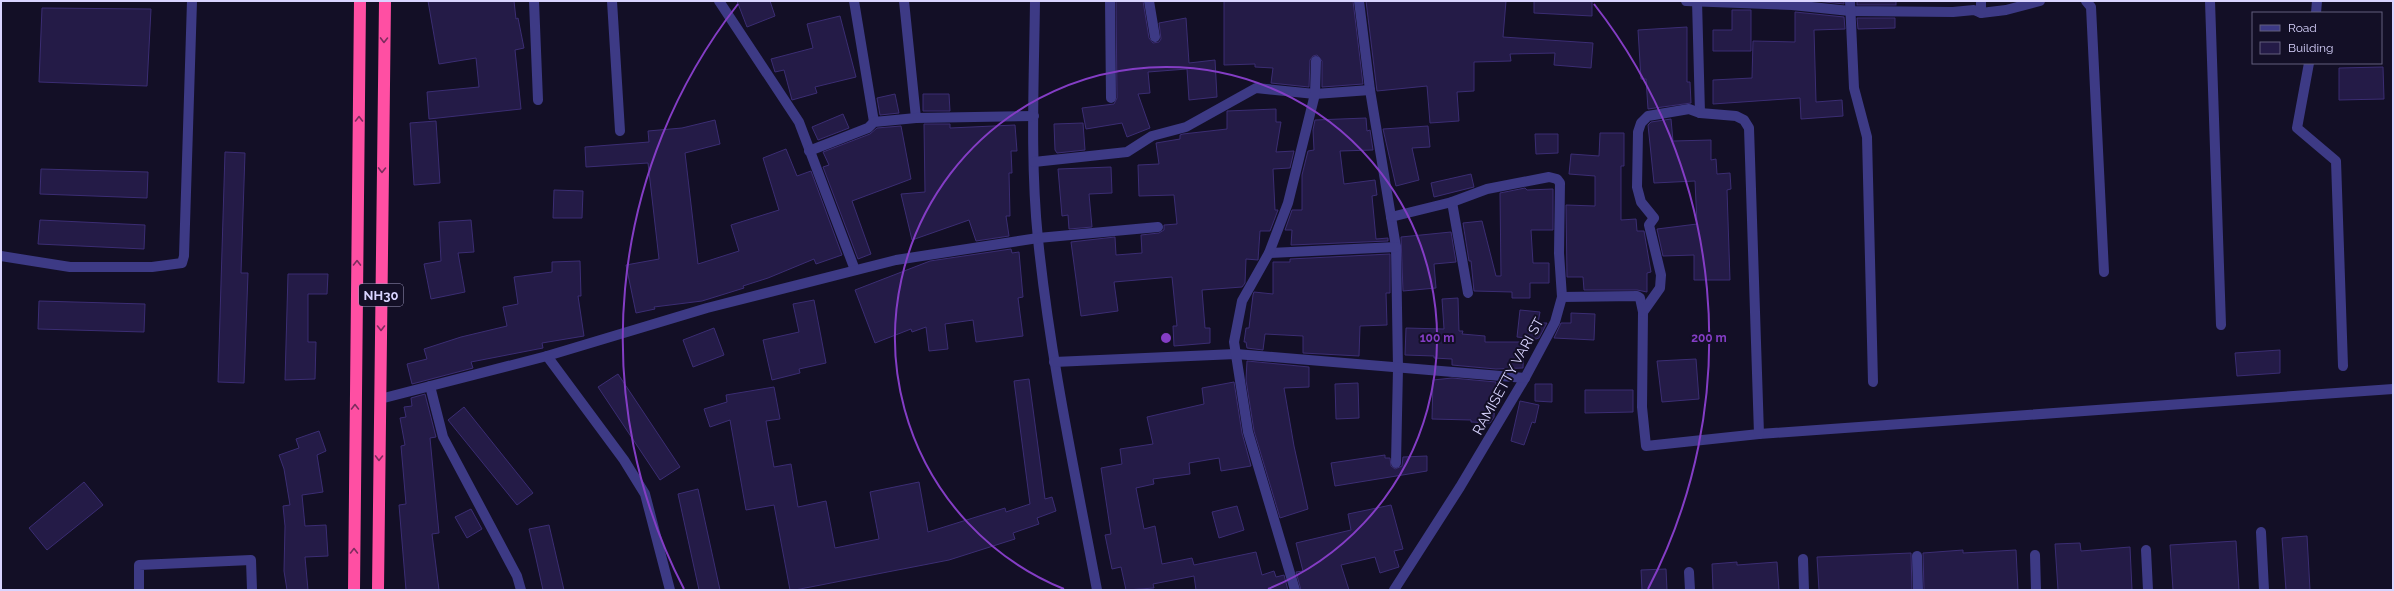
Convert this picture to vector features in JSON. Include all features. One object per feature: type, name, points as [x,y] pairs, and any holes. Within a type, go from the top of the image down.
[{"type":"highway","name":"NH30","points":[[354,590],[360,1]]},
{"type":"highway","name":"NH30","points":[[378,590],[384,1]]},
{"type":"street","points":[[1,256],[70,267],[152,267],[182,263],[184,256],[192,1]]},
{"type":"street","points":[[534,1],[538,100]]},
{"type":"street","points":[[612,1],[620,131]]},
{"type":"street","points":[[719,1],[730,20],[785,99],[799,122],[809,151],[818,166],[855,270]]},
{"type":"street","points":[[854,1],[874,122]]},
{"type":"street","points":[[904,1],[916,118]]},
{"type":"street","points":[[1035,1],[1034,162],[1038,238],[1054,362],[1097,590]]},
{"type":"street","points":[[1110,1],[1111,98]]},
{"type":"street","points":[[1149,1],[1155,37]]},
{"type":"street","points":[[1359,1],[1370,90],[1396,247],[1398,368],[1396,463]]},
{"type":"street","points":[[1700,113],[1693,1],[1792,3],[1953,12],[1974,10],[1981,13],[2006,10],[2040,1]]},
{"type":"street","points":[[1981,1],[1981,13]]},
{"type":"street","points":[[2086,1],[2091,7],[2104,272]]},
{"type":"street","points":[[2210,1],[2221,325]]},
{"type":"street","points":[[2316,12],[2317,1]]},
{"type":"street","points":[[1850,6],[1854,88],[1868,137],[1873,382]]},
{"type":"street","points":[[1295,590],[1248,432],[1234,342],[1242,301],[1269,253],[1293,184],[1315,94],[1316,61]]},
{"type":"street","points":[[2309,64],[2297,128],[2336,161],[2343,366]]},
{"type":"street","points":[[1034,162],[1127,152],[1152,136],[1186,127],[1256,88],[1315,94],[1370,90]]},
{"type":"street","points":[[1643,312],[1660,288],[1661,275],[1650,225],[1654,218],[1641,202],[1638,187],[1638,132],[1641,123],[1648,116],[1688,109],[1700,113],[1736,116],[1744,120],[1749,128],[1759,434]]},
{"type":"street","points":[[809,151],[868,128],[874,122],[916,118],[1034,116]]},
{"type":"street","name":"RAMISETTY VARI ST","points":[[1391,217],[1452,202],[1487,190],[1549,177],[1558,179],[1560,183],[1559,253],[1562,297],[1555,322],[1525,378],[1460,487],[1394,590]]},
{"type":"street","points":[[1452,202],[1468,293]]},
{"type":"street","points":[[380,399],[547,356],[707,308],[896,260],[1038,238],[1158,227]]},
{"type":"street","points":[[1269,253],[1396,247]]},
{"type":"street","points":[[1562,297],[1637,296],[1640,298],[1643,312],[1642,407],[1646,446],[1759,434],[2393,389]]},
{"type":"street","points":[[1054,362],[1236,354],[1525,378]]},
{"type":"street","points":[[547,356],[624,460],[645,494],[670,590]]},
{"type":"street","points":[[430,386],[443,437],[517,576],[521,590]]},
{"type":"street","points":[[2261,532],[2264,590]]},
{"type":"street","points":[[2146,550],[2148,590]]},
{"type":"street","points":[[2035,555],[2036,590]]},
{"type":"street","points":[[1917,556],[1918,590]]},
{"type":"street","points":[[1803,559],[1804,590]]},
{"type":"street","points":[[139,590],[139,565],[251,560],[252,590]]},
{"type":"street","points":[[1689,572],[1690,590]]},
{"type":"building","points":[[428,1],[514,1],[516,19],[518,18],[524,48],[515,50],[521,109],[429,119],[427,92],[479,87],[476,58],[439,64]]},
{"type":"building","points":[[737,1],[770,1],[775,16],[747,27]]},
{"type":"building","points":[[1116,1],[1143,1],[1149,38],[1153,43],[1159,42],[1161,39],[1159,23],[1186,18],[1189,63],[1215,60],[1217,97],[1189,100],[1187,69],[1148,72],[1150,93],[1138,94],[1150,128],[1127,137],[1122,123],[1086,129],[1082,108],[1114,104],[1117,98]]},
{"type":"building","points":[[1224,1],[1353,1],[1363,84],[1322,87],[1322,61],[1317,55],[1313,56],[1310,60],[1309,87],[1271,83],[1273,68],[1255,67],[1255,64],[1224,65]]},
{"type":"building","points":[[1366,1],[1506,1],[1503,37],[1593,43],[1591,68],[1554,65],[1555,53],[1510,54],[1511,61],[1474,62],[1474,91],[1457,92],[1459,121],[1430,123],[1427,86],[1377,91]]},
{"type":"building","points":[[1534,1],[1592,1],[1592,16],[1534,13]]},
{"type":"building","points":[[1816,1],[1844,1],[1844,4]]},
{"type":"building","points":[[1857,1],[1896,1],[1896,5],[1857,5]]},
{"type":"building","points":[[42,8],[151,9],[147,86],[39,82]]},
{"type":"building","points":[[1732,10],[1751,10],[1751,51],[1713,51],[1713,30],[1732,30]]},
{"type":"building","points":[[1795,12],[1844,17],[1845,29],[1814,30],[1816,102],[1842,100],[1843,116],[1801,119],[1800,98],[1713,104],[1713,80],[1752,78],[1753,41],[1795,42]]},
{"type":"building","points":[[840,16],[856,77],[815,87],[817,93],[792,100],[784,70],[775,72],[771,59],[813,48],[807,24]]},
{"type":"building","points":[[1857,18],[1895,18],[1895,28],[1858,29]]},
{"type":"building","points":[[1687,27],[1687,82],[1690,82],[1691,103],[1648,109],[1646,79],[1641,79],[1638,30]]},
{"type":"building","points":[[2383,67],[2384,99],[2339,100],[2339,68]]},
{"type":"building","points":[[895,94],[899,113],[880,115],[877,98]]},
{"type":"building","points":[[923,94],[949,94],[950,111],[923,111]]},
{"type":"building","points":[[1276,109],[1276,122],[1281,122],[1276,152],[1294,151],[1290,168],[1273,169],[1275,210],[1278,210],[1270,231],[1260,231],[1258,260],[1246,259],[1245,283],[1242,287],[1202,290],[1205,328],[1210,328],[1210,343],[1174,346],[1173,326],[1177,326],[1172,277],[1114,282],[1118,311],[1081,316],[1071,242],[1115,237],[1116,255],[1142,253],[1141,235],[1159,233],[1164,230],[1164,225],[1177,224],[1174,195],[1139,196],[1138,165],[1159,164],[1156,143],[1180,139],[1180,135],[1183,134],[1227,129],[1227,111]]},
{"type":"building","points":[[843,114],[849,128],[818,140],[812,127]]},
{"type":"building","points":[[1366,118],[1367,131],[1370,130],[1373,150],[1340,151],[1344,184],[1375,180],[1377,195],[1372,196],[1376,239],[1388,238],[1388,241],[1291,245],[1292,230],[1285,230],[1292,210],[1302,210],[1302,175],[1308,151],[1314,150],[1313,130],[1315,120]]},
{"type":"building","points":[[1671,119],[1673,141],[1711,140],[1711,160],[1716,159],[1717,174],[1730,173],[1731,189],[1727,190],[1730,280],[1694,280],[1694,255],[1663,256],[1657,229],[1697,224],[1695,181],[1654,183],[1648,125],[1651,122]]},
{"type":"building","points":[[715,120],[720,144],[685,153],[698,264],[739,251],[731,225],[779,210],[763,158],[786,149],[797,176],[811,171],[842,255],[816,264],[814,259],[768,278],[743,286],[744,288],[702,301],[654,307],[655,309],[636,313],[626,265],[659,259],[648,163],[586,167],[585,147],[649,142],[648,131],[682,128]]},
{"type":"building","points":[[436,121],[440,183],[414,185],[410,123]]},
{"type":"building","points":[[1083,123],[1085,150],[1057,153],[1055,150],[1054,124]]},
{"type":"building","points":[[924,124],[950,124],[950,128],[1015,125],[1017,151],[1011,151],[1012,173],[1009,173],[1010,216],[1006,216],[1009,236],[976,241],[969,220],[912,240],[901,194],[925,192]]},
{"type":"building","points":[[901,126],[911,179],[852,201],[871,254],[858,259],[823,167],[829,165],[823,152],[870,134],[877,128]]},
{"type":"building","points":[[1428,126],[1430,147],[1412,148],[1419,180],[1396,186],[1383,129]]},
{"type":"building","points":[[1600,133],[1624,133],[1624,166],[1621,166],[1621,220],[1636,219],[1637,231],[1644,231],[1651,272],[1647,273],[1647,292],[1637,290],[1584,290],[1583,277],[1567,277],[1566,205],[1595,206],[1595,176],[1569,174],[1571,154],[1599,156]]},
{"type":"building","points":[[1535,134],[1558,134],[1558,153],[1536,154]]},
{"type":"building","points":[[225,152],[245,153],[241,273],[248,273],[244,383],[218,382]]},
{"type":"building","points":[[1111,167],[1112,193],[1089,194],[1092,227],[1069,229],[1068,215],[1062,216],[1058,169]]},
{"type":"building","points":[[41,169],[148,172],[147,198],[40,194]]},
{"type":"building","points":[[1471,174],[1474,187],[1434,197],[1431,183]]},
{"type":"building","points":[[1525,188],[1527,190],[1553,189],[1553,230],[1531,230],[1533,263],[1549,263],[1549,283],[1530,283],[1530,298],[1512,298],[1512,292],[1474,291],[1471,261],[1469,261],[1463,223],[1482,221],[1496,276],[1501,276],[1500,193]]},
{"type":"building","points":[[554,190],[583,191],[582,218],[553,218]]},
{"type":"building","points":[[40,220],[145,225],[144,249],[38,244]]},
{"type":"building","points":[[471,220],[474,252],[458,253],[465,292],[431,299],[424,264],[441,261],[439,222]]},
{"type":"building","points":[[1451,232],[1456,262],[1434,264],[1436,288],[1403,291],[1401,237]]},
{"type":"building","points":[[1011,249],[1012,253],[1019,252],[1023,297],[1018,298],[1023,336],[976,342],[973,320],[945,324],[948,349],[929,351],[926,327],[912,332],[911,329],[875,343],[855,290],[930,261]]},
{"type":"building","points":[[1390,254],[1390,293],[1386,293],[1387,325],[1360,326],[1359,356],[1303,353],[1303,336],[1265,334],[1263,350],[1247,348],[1246,342],[1244,342],[1246,328],[1249,328],[1253,295],[1254,292],[1273,294],[1273,262],[1290,262],[1290,259]]},
{"type":"building","points":[[580,261],[581,296],[578,296],[584,336],[542,343],[543,348],[471,362],[473,368],[412,384],[407,364],[427,359],[424,349],[461,337],[507,326],[503,307],[518,304],[514,277],[552,272],[552,262]]},
{"type":"building","points":[[288,274],[328,274],[327,294],[308,294],[308,342],[316,342],[315,379],[285,380]]},
{"type":"building","points":[[1458,298],[1459,331],[1463,331],[1462,334],[1485,336],[1485,342],[1524,342],[1523,368],[1496,369],[1452,365],[1452,359],[1434,358],[1434,356],[1405,355],[1406,328],[1444,329],[1442,299]]},
{"type":"building","points":[[814,300],[826,363],[799,369],[800,373],[772,380],[763,340],[799,332],[793,304]]},
{"type":"building","points":[[39,301],[145,304],[144,332],[38,329]]},
{"type":"building","points":[[1520,310],[1540,312],[1538,323],[1547,323],[1539,338],[1517,337]]},
{"type":"building","points":[[1571,313],[1595,314],[1594,340],[1554,338],[1561,323],[1571,323]]},
{"type":"building","points":[[714,328],[724,355],[693,367],[683,340]]},
{"type":"building","points":[[2280,350],[2280,373],[2237,376],[2235,353]]},
{"type":"building","points":[[1696,359],[1699,399],[1662,402],[1657,361]]},
{"type":"building","points":[[1247,361],[1309,367],[1309,387],[1284,388],[1294,446],[1308,509],[1280,518],[1254,431],[1246,380]]},
{"type":"building","points":[[618,374],[680,467],[660,480],[598,387]]},
{"type":"building","points":[[1452,378],[1496,382],[1494,417],[1490,423],[1471,422],[1471,420],[1432,419],[1433,380]]},
{"type":"building","points":[[1029,379],[1045,499],[1052,497],[1056,511],[1037,518],[1039,524],[1013,533],[1015,539],[949,560],[795,590],[790,590],[774,505],[746,510],[730,420],[710,427],[704,409],[727,402],[726,395],[774,387],[780,419],[766,421],[774,467],[791,464],[798,507],[826,501],[835,548],[879,539],[870,492],[919,482],[928,532],[1005,508],[1006,512],[1030,504],[1014,381]]},
{"type":"building","points":[[1234,382],[1242,433],[1251,466],[1221,471],[1219,458],[1189,463],[1190,474],[1153,479],[1154,484],[1136,488],[1144,529],[1155,526],[1162,564],[1192,558],[1194,565],[1256,552],[1262,575],[1274,571],[1276,577],[1284,575],[1288,590],[1196,590],[1194,576],[1153,584],[1154,588],[1126,590],[1121,567],[1112,569],[1105,535],[1111,534],[1101,468],[1122,464],[1120,449],[1153,444],[1147,417],[1204,404],[1202,388]]},
{"type":"building","points":[[1358,383],[1359,418],[1336,419],[1335,384]]},
{"type":"building","points":[[1535,384],[1552,384],[1552,402],[1535,401]]},
{"type":"building","points":[[1585,390],[1633,390],[1633,412],[1585,413]]},
{"type":"building","points":[[425,394],[436,437],[430,438],[439,533],[432,534],[439,590],[406,590],[399,505],[406,504],[401,446],[405,445],[400,418],[406,417],[404,407],[412,406],[411,398]]},
{"type":"building","points":[[1520,401],[1539,405],[1535,423],[1532,422],[1524,445],[1511,441]]},
{"type":"building","points":[[464,407],[533,493],[517,505],[448,420]]},
{"type":"building","points":[[319,431],[326,451],[317,455],[323,492],[302,495],[305,526],[326,525],[328,556],[305,557],[308,590],[287,590],[284,571],[285,526],[283,506],[290,505],[284,469],[279,455],[299,448],[296,439]]},
{"type":"building","points":[[1385,455],[1385,458],[1390,458],[1391,466],[1395,469],[1402,466],[1403,457],[1427,456],[1427,471],[1335,486],[1331,463]]},
{"type":"building","points":[[84,482],[103,505],[47,550],[29,528]]},
{"type":"building","points":[[698,489],[720,590],[699,590],[678,494]]},
{"type":"building","points":[[1391,505],[1403,549],[1394,551],[1399,567],[1380,573],[1375,557],[1341,565],[1349,590],[1301,590],[1296,572],[1303,571],[1296,543],[1351,530],[1348,514]]},
{"type":"building","points":[[1237,506],[1244,530],[1219,538],[1212,512]]},
{"type":"building","points":[[471,509],[482,529],[467,538],[455,517]]},
{"type":"building","points":[[549,525],[564,590],[543,590],[529,529]]},
{"type":"building","points":[[2307,536],[2310,590],[2286,590],[2282,538]]},
{"type":"building","points":[[2236,541],[2239,590],[2173,590],[2170,545]]},
{"type":"building","points":[[2080,543],[2081,551],[2130,547],[2132,590],[2058,590],[2055,544]]},
{"type":"building","points":[[1963,550],[1963,553],[2016,550],[2018,590],[1924,590],[1923,553]]},
{"type":"building","points":[[1911,553],[1912,590],[1819,590],[1817,557]]},
{"type":"building","points":[[1737,562],[1737,565],[1777,562],[1779,590],[1713,590],[1712,564]]},
{"type":"building","points":[[1666,569],[1667,590],[1642,590],[1641,570]]}]
